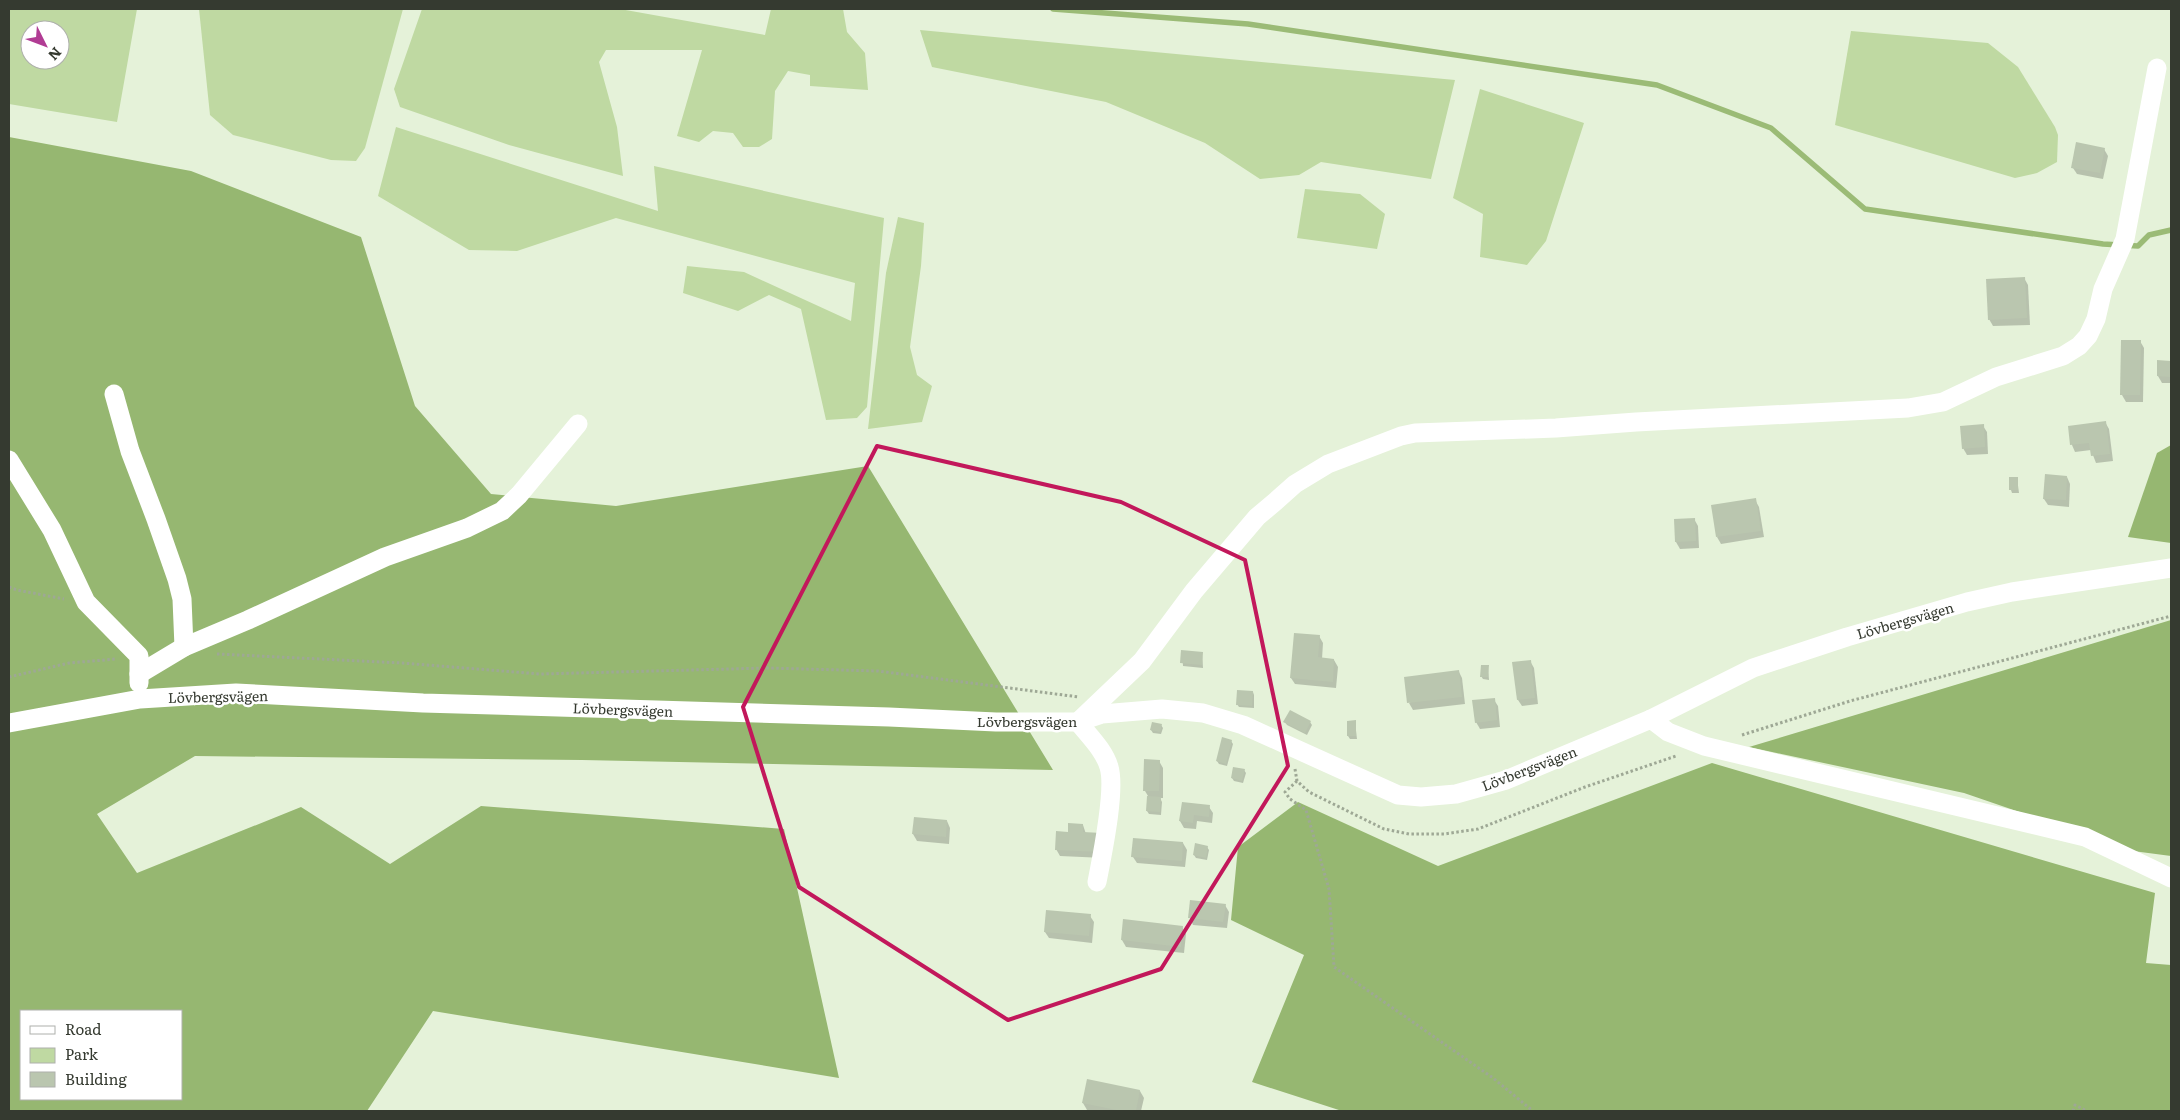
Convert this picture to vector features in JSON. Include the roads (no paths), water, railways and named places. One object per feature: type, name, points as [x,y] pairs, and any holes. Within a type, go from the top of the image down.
[{"type":"street","points":[[1097,882],[1107,827],[1111,779],[1110,768],[1103,755],[1078,722],[1142,661],[1194,591],[1257,517],[1295,484],[1328,464],[1401,436],[1415,433],[1556,428],[1908,408],[1943,402],[1996,377],[2063,356],[2079,346],[2088,336],[2096,319],[2103,289],[2125,239],[2156,68]]},
{"type":"street","points":[[114,394],[130,452],[177,579],[182,599],[184,647]]},
{"type":"street","points":[[139,665],[257,617],[386,557],[467,528],[495,514],[519,495],[578,424]]},
{"type":"street","points":[[9,460],[52,530],[87,604],[139,665],[140,699]]},
{"type":"street","name":"Lövbergsvägen","points":[[9,723],[140,699],[236,693],[496,706],[888,717],[996,722],[1078,722],[1102,714],[1162,710],[1203,713],[1243,725],[1385,790],[1421,797],[1456,794],[1506,780],[1650,719],[1754,668],[1865,631],[1967,602],[2012,592],[2171,568]]},
{"type":"street","points":[[1650,719],[1668,732],[1704,746],[2085,838],[2171,878]]},
{"type":"waterway","points":[[1053,9],[1248,24],[1657,85],[1771,128],[1865,209],[2103,244],[2138,246],[2149,235],[2171,230]]}]
